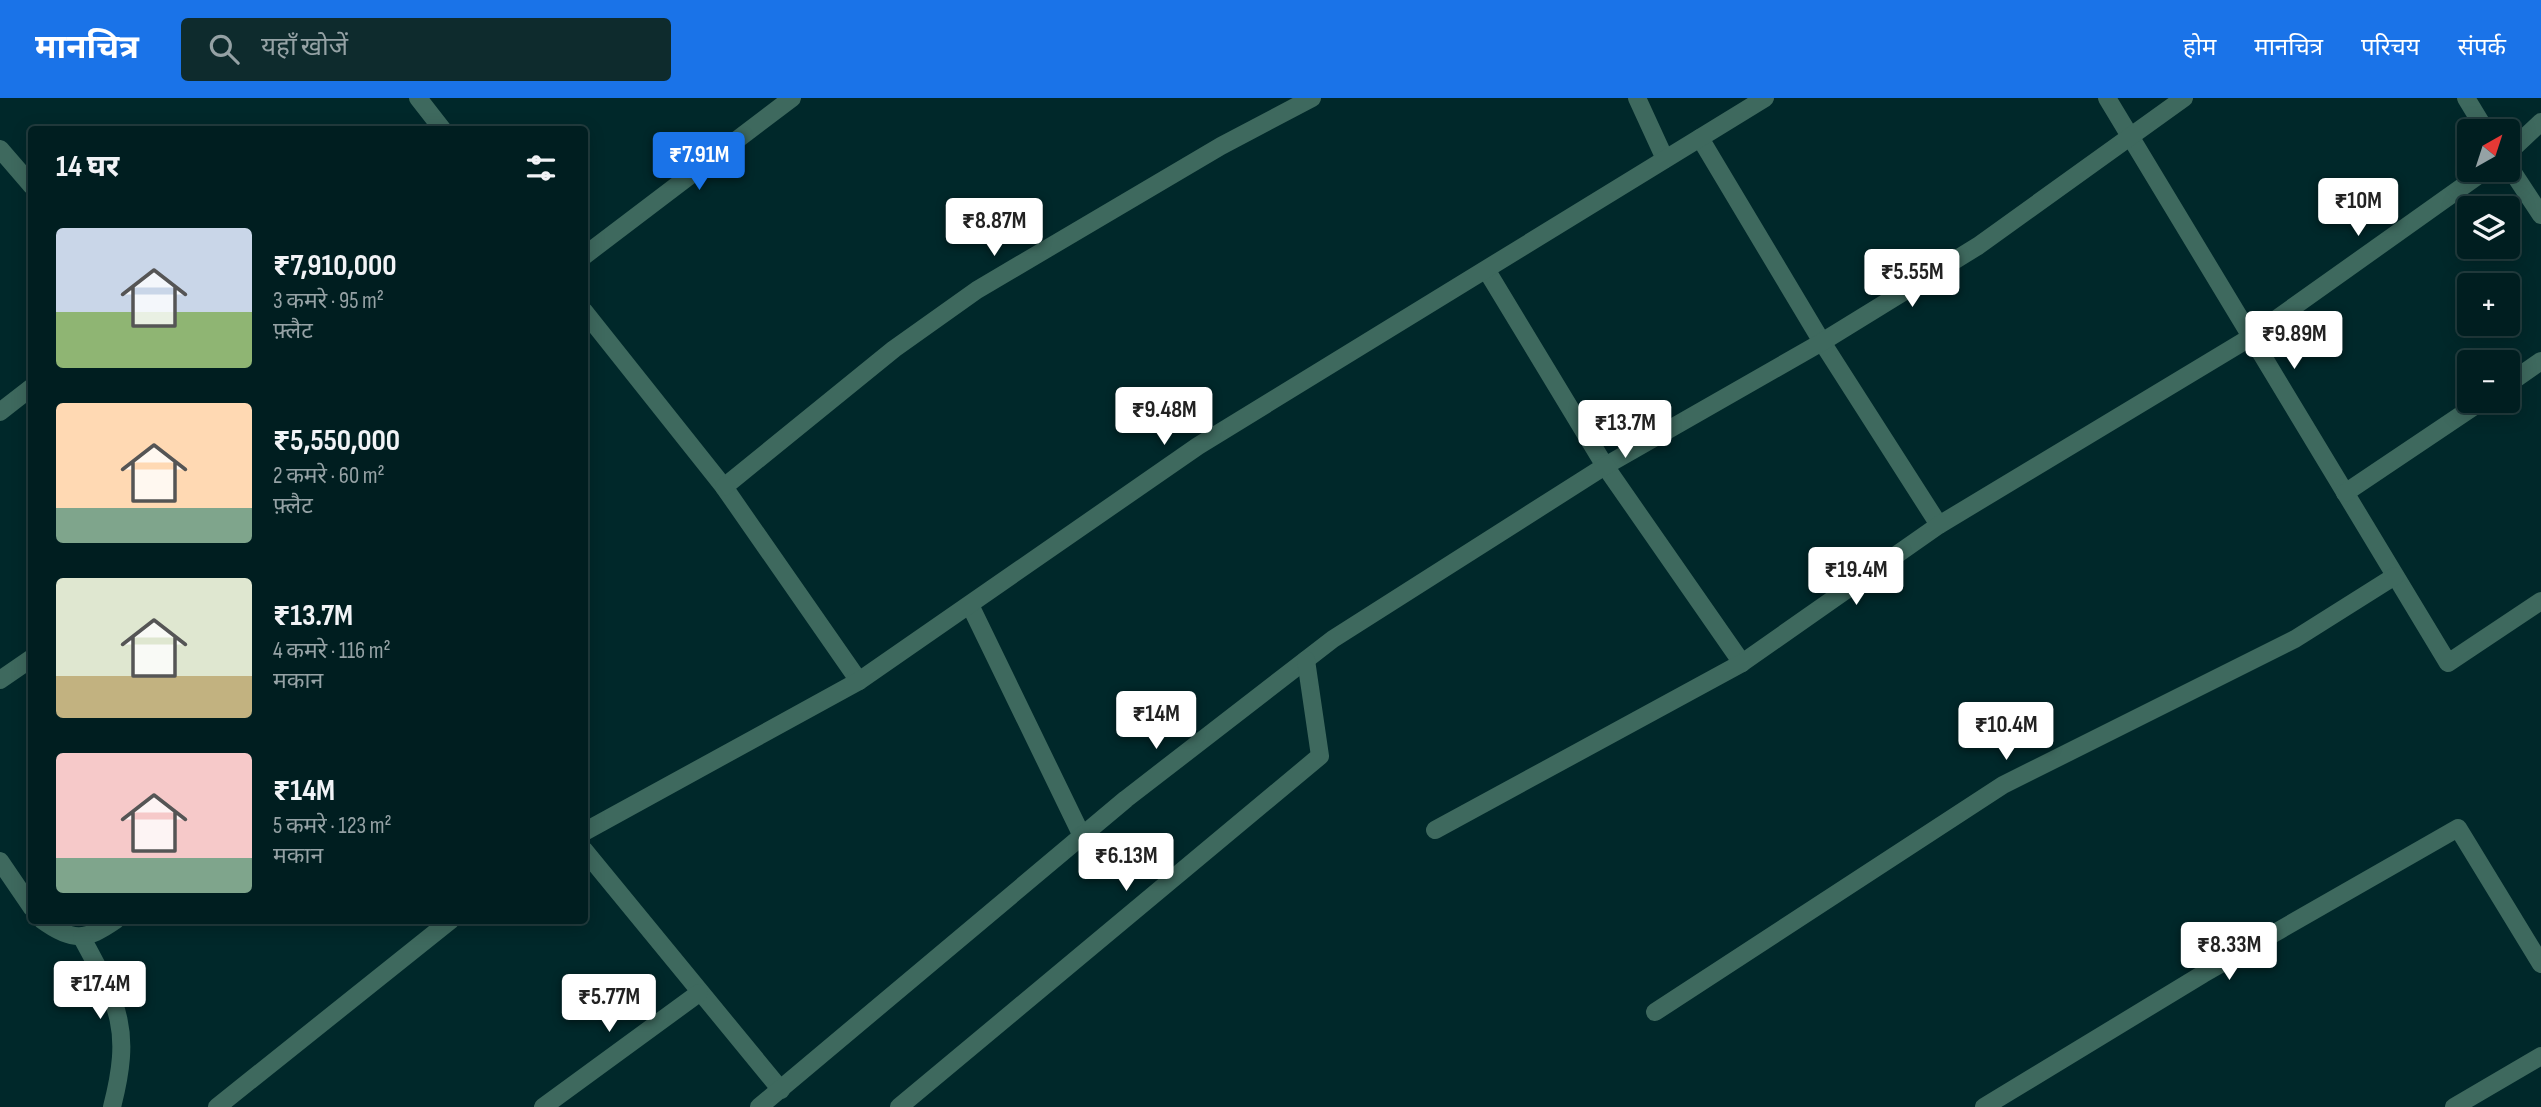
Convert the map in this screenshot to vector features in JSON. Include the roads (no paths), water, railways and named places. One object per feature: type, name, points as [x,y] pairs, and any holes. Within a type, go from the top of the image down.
[{"type":"street","points":[[418,98],[440,126]]},
{"type":"street","points":[[588,253],[792,98]]},
{"type":"street","points":[[724,488],[894,349],[977,290],[1221,146],[1312,98]]},
{"type":"street","points":[[1637,98],[1665,159]]},
{"type":"street","points":[[588,830],[859,681],[1198,446],[1765,98]]},
{"type":"street","points":[[2107,98],[2448,663],[2541,601]]},
{"type":"street","points":[[759,1107],[1082,836],[1333,639],[1605,466],[1822,342],[1978,246],[2184,98]]},
{"type":"street","points":[[2466,98],[2479,119]]},
{"type":"street","points":[[2520,142],[2541,122]]},
{"type":"street","points":[[1700,138],[1822,342],[1940,525]]},
{"type":"street","points":[[0,149],[28,181]]},
{"type":"street","points":[[1435,830],[1742,663],[1940,525],[2251,337],[2469,182]]},
{"type":"street","points":[[2519,182],[2541,215]]},
{"type":"street","points":[[1487,271],[1605,466],[1742,663]]},
{"type":"street","points":[[588,316],[724,488],[859,681]]},
{"type":"street","points":[[2520,376],[2541,361]]},
{"type":"street","points":[[0,412],[28,390]]},
{"type":"street","points":[[2345,493],[2464,413]]},
{"type":"street","points":[[1655,1012],[2003,785],[2295,639],[2395,576]]},
{"type":"street","points":[[970,605],[1082,836]]},
{"type":"street","points":[[899,1107],[1320,756],[1306,660]]},
{"type":"street","points":[[0,680],[28,661]]},
{"type":"street","points":[[1984,1107],[2203,974],[2459,828],[2541,964]]},
{"type":"street","points":[[588,855],[781,1090]]},
{"type":"street","points":[[0,861],[28,902]]},
{"type":"street","points":[[47,924],[60,934],[82,938],[100,932],[111,924]]},
{"type":"street","points":[[217,1107],[446,924]]},
{"type":"street","points":[[82,938],[109,988],[123,1031],[121,1073],[112,1107]]},
{"type":"street","points":[[543,1107],[699,993]]},
{"type":"street","points":[[2454,1107],[2541,1056]]}]
